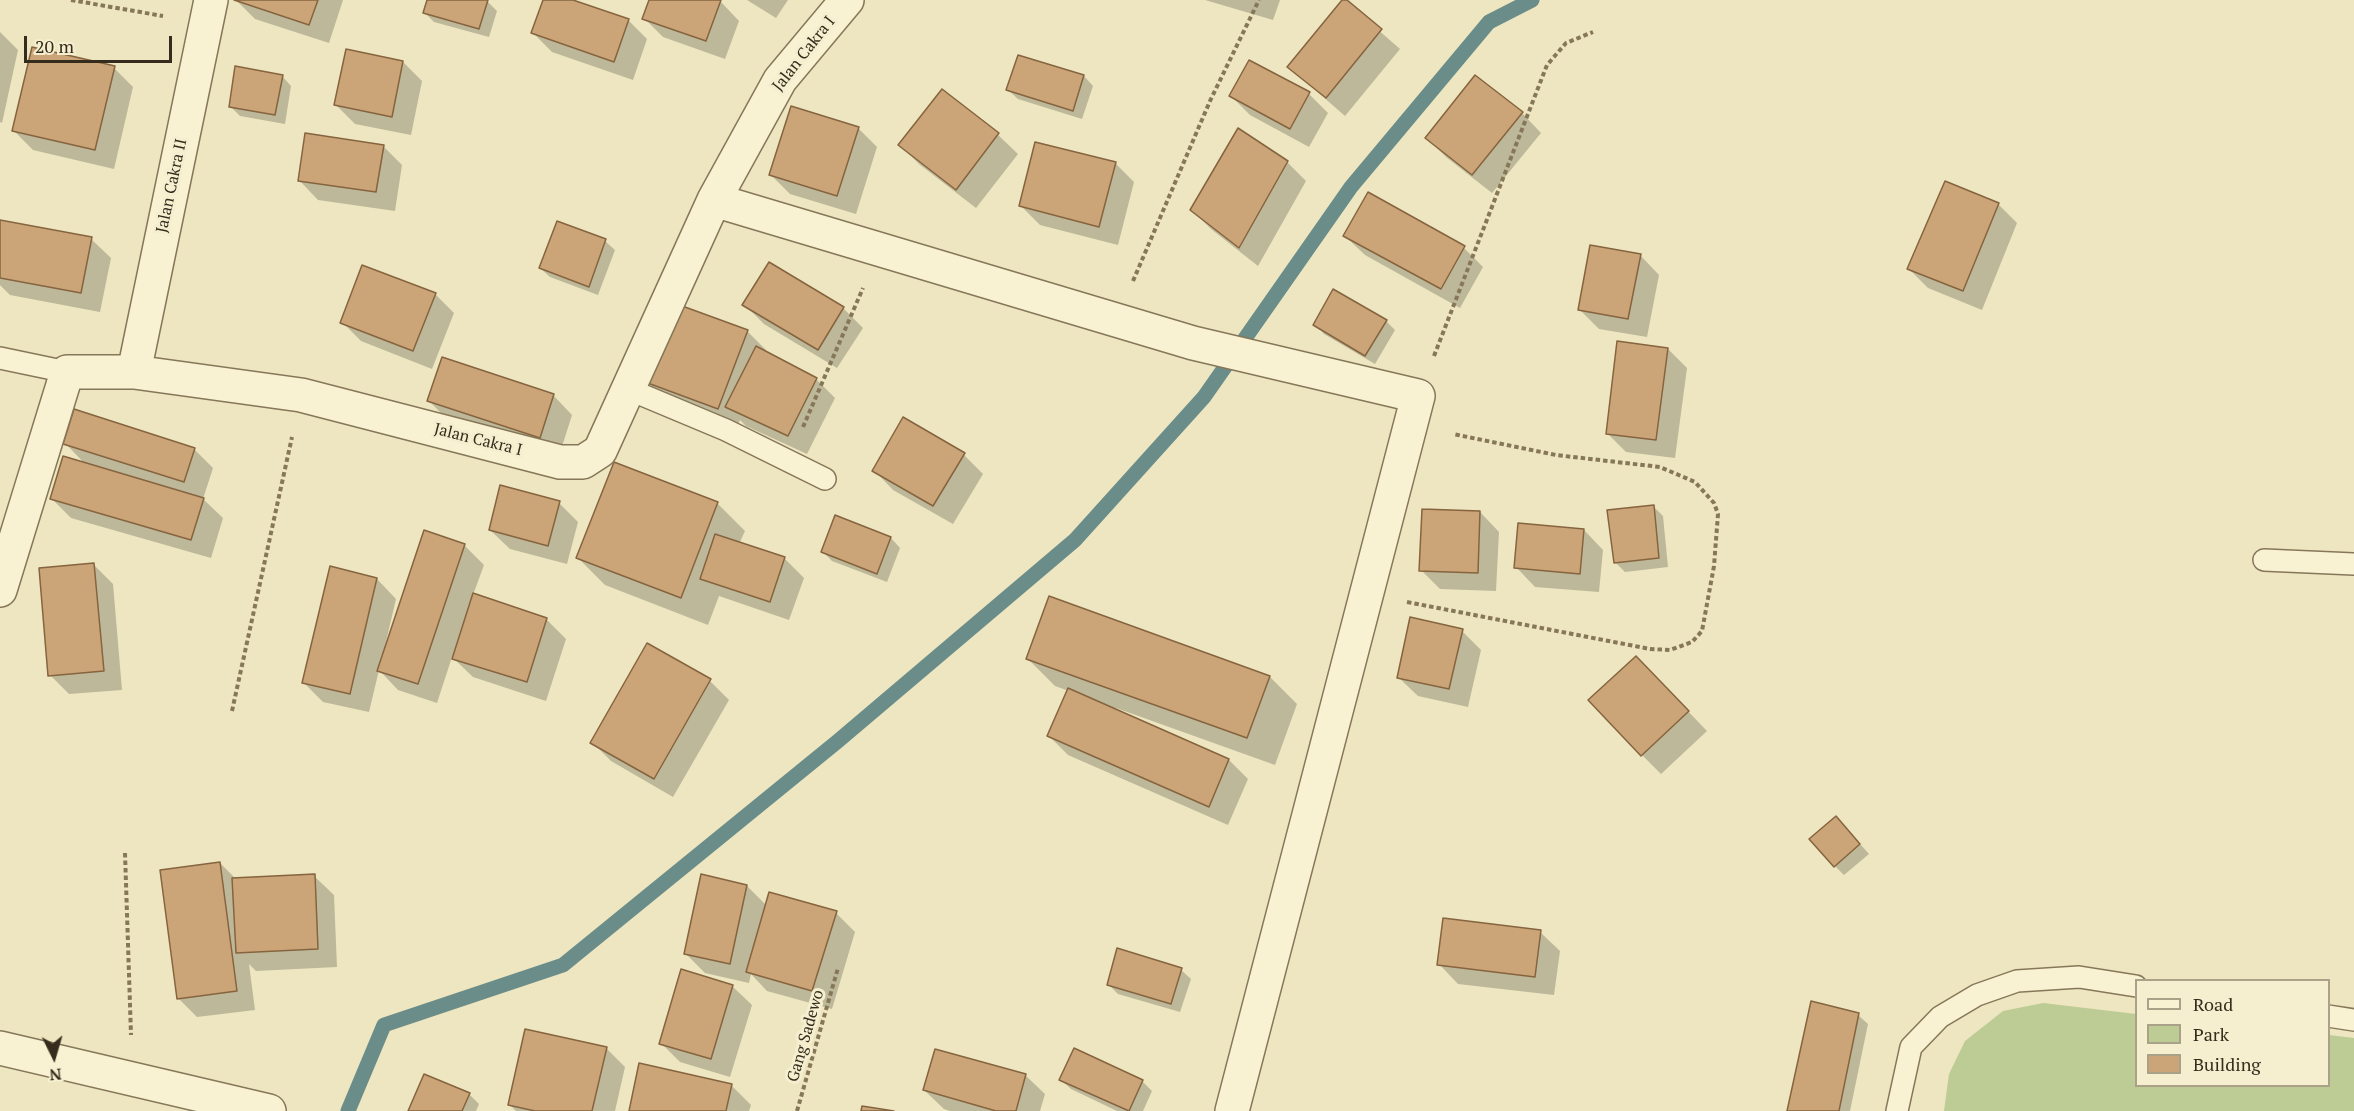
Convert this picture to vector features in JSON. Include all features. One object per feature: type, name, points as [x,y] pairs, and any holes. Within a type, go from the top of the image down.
[{"type":"street","name":"Jalan Cakra I","points":[[67,372],[134,372],[301,395],[561,462],[584,462],[600,451],[714,200],[780,80],[848,0]]},
{"type":"street","name":"Jalan Cakra II","points":[[134,372],[208,12]]},
{"type":"street","points":[[714,200],[1193,343],[1271,361],[1414,410],[1232,1111]]},
{"type":"street","points":[[0,590],[67,372]]},
{"type":"street","points":[[0,1048],[132,1077],[269,1111]]},
{"type":"lane","points":[[0,358],[67,372]]},
{"type":"lane","points":[[628,389],[726,430],[825,479]]},
{"type":"lane","points":[[2265,560],[2354,564]]},
{"type":"lane","points":[[1896,1111],[1911,1047],[1940,1017],[1977,995],[2017,981],[2079,977],[2135,986]]},
{"type":"lane","points":[[2330,1016],[2354,1020]]},
{"type":"path","points":[[71,0],[208,12]]},
{"type":"path","points":[[1117,320],[1210,101],[1258,0]]},
{"type":"path","points":[[1366,594],[1650,649],[1670,650],[1692,642],[1701,631],[1714,566],[1718,514],[1714,503],[1695,482],[1660,466],[1556,455],[1414,410],[1547,65],[1566,43],[1593,32]]},
{"type":"path","points":[[789,461],[879,249]]},
{"type":"path","points":[[232,711],[301,395]]},
{"type":"path","points":[[125,853],[132,1077]]},
{"type":"path","name":"Gang Sadewo","points":[[797,1111],[838,968]]},
{"type":"green space","points":[[2043,1003],[2135,1014],[2135,1087],[2330,1087],[2330,1035],[2354,1038],[2354,1111],[1944,1111],[1949,1074],[1965,1041],[2003,1011]]},
{"type":"building","points":[[234,0],[318,0],[309,25]]},
{"type":"building","points":[[427,0],[488,0],[479,29],[423,13]]},
{"type":"building","points":[[543,0],[573,0],[629,19],[614,62],[531,33]]},
{"type":"building","points":[[649,0],[721,0],[706,41],[642,19]]},
{"type":"building","points":[[1342,0],[1347,0],[1382,29],[1326,98],[1287,67]]},
{"type":"building","points":[[32,47],[115,66],[95,150],[12,131]]},
{"type":"building","points":[[346,49],[403,61],[392,117],[334,105]]},
{"type":"building","points":[[1018,55],[1084,75],[1073,111],[1006,90]]},
{"type":"building","points":[[1249,60],[1310,92],[1290,129],[1229,96]]},
{"type":"building","points":[[235,66],[283,75],[275,115],[229,107]]},
{"type":"building","points":[[1475,75],[1523,112],[1472,175],[1425,138]]},
{"type":"building","points":[[942,89],[999,133],[956,190],[898,145]]},
{"type":"building","points":[[791,106],[859,127],[837,196],[769,175]]},
{"type":"building","points":[[1238,128],[1288,161],[1239,248],[1190,210]]},
{"type":"building","points":[[305,133],[384,145],[376,192],[298,181]]},
{"type":"building","points":[[1035,142],[1116,162],[1099,227],[1019,206]]},
{"type":"building","points":[[1945,181],[1999,203],[1963,291],[1907,269]]},
{"type":"building","points":[[1368,192],[1465,246],[1441,289],[1343,236]]},
{"type":"building","points":[[0,220],[92,237],[81,293],[0,278]]},
{"type":"building","points":[[557,221],[606,239],[589,287],[539,268]]},
{"type":"building","points":[[1590,245],[1641,254],[1628,319],[1578,310]]},
{"type":"building","points":[[769,262],[844,307],[818,350],[742,305]]},
{"type":"building","points":[[362,265],[436,293],[413,351],[340,323]]},
{"type":"building","points":[[1333,289],[1387,320],[1365,356],[1313,325]]},
{"type":"building","points":[[674,303],[748,330],[718,409],[645,382]]},
{"type":"building","points":[[1617,341],[1668,348],[1656,440],[1606,434]]},
{"type":"building","points":[[756,346],[817,378],[788,436],[725,407]]},
{"type":"building","points":[[442,357],[554,394],[540,438],[427,401]]},
{"type":"building","points":[[74,409],[195,448],[184,482],[63,444]]},
{"type":"building","points":[[903,417],[965,453],[933,506],[872,471]]},
{"type":"building","points":[[63,456],[204,498],[191,540],[50,499]]},
{"type":"building","points":[[614,462],[718,502],[681,598],[576,558]]},
{"type":"building","points":[[500,485],[560,501],[548,546],[489,530]]},
{"type":"building","points":[[1654,505],[1659,558],[1614,563],[1607,510]]},
{"type":"building","points":[[1422,509],[1480,511],[1478,573],[1419,571]]},
{"type":"building","points":[[835,515],[891,537],[877,574],[821,552]]},
{"type":"building","points":[[1518,523],[1584,529],[1580,574],[1514,568]]},
{"type":"building","points":[[424,530],[465,544],[418,684],[377,671]]},
{"type":"building","points":[[715,534],[785,557],[770,602],[700,579]]},
{"type":"building","points":[[94,563],[104,671],[48,676],[39,568]]},
{"type":"building","points":[[330,566],[377,578],[350,694],[302,683]]},
{"type":"building","points":[[473,593],[547,618],[527,682],[452,659]]},
{"type":"building","points":[[1049,596],[1270,676],[1247,738],[1026,659]]},
{"type":"building","points":[[1410,617],[1463,629],[1449,689],[1397,678]]},
{"type":"building","points":[[647,643],[711,679],[654,779],[590,743]]},
{"type":"building","points":[[1636,656],[1689,711],[1641,756],[1588,700]]},
{"type":"building","points":[[1068,688],[1229,759],[1209,807],[1047,736]]},
{"type":"building","points":[[1836,816],[1860,844],[1834,867],[1809,839]]},
{"type":"building","points":[[220,862],[237,991],[177,999],[160,870]]},
{"type":"building","points":[[315,874],[318,949],[236,953],[232,878]]},
{"type":"building","points":[[701,874],[747,885],[730,964],[684,954]]},
{"type":"building","points":[[769,892],[837,911],[812,991],[746,972]]},
{"type":"building","points":[[1443,918],[1541,930],[1535,977],[1437,965]]},
{"type":"building","points":[[1117,948],[1182,968],[1171,1004],[1107,985]]},
{"type":"building","points":[[681,969],[733,985],[711,1059],[659,1044]]},
{"type":"building","points":[[1811,1001],[1859,1013],[1839,1111],[1787,1111]]},
{"type":"building","points":[[525,1029],[607,1047],[592,1111],[535,1111],[508,1105]]},
{"type":"building","points":[[1074,1048],[1143,1080],[1129,1111],[1059,1080]]},
{"type":"building","points":[[935,1049],[1026,1074],[1016,1111],[996,1111],[923,1090]]},
{"type":"building","points":[[639,1063],[732,1084],[726,1111],[629,1111]]},
{"type":"building","points":[[424,1074],[470,1093],[462,1111],[408,1111]]},
{"type":"building","points":[[862,1106],[894,1111],[861,1111]]},
{"type":"waterway","points":[[348,1111],[384,1025],[563,965],[838,741],[1075,540],[1204,397],[1351,187],[1489,22],[1532,0]]}]
